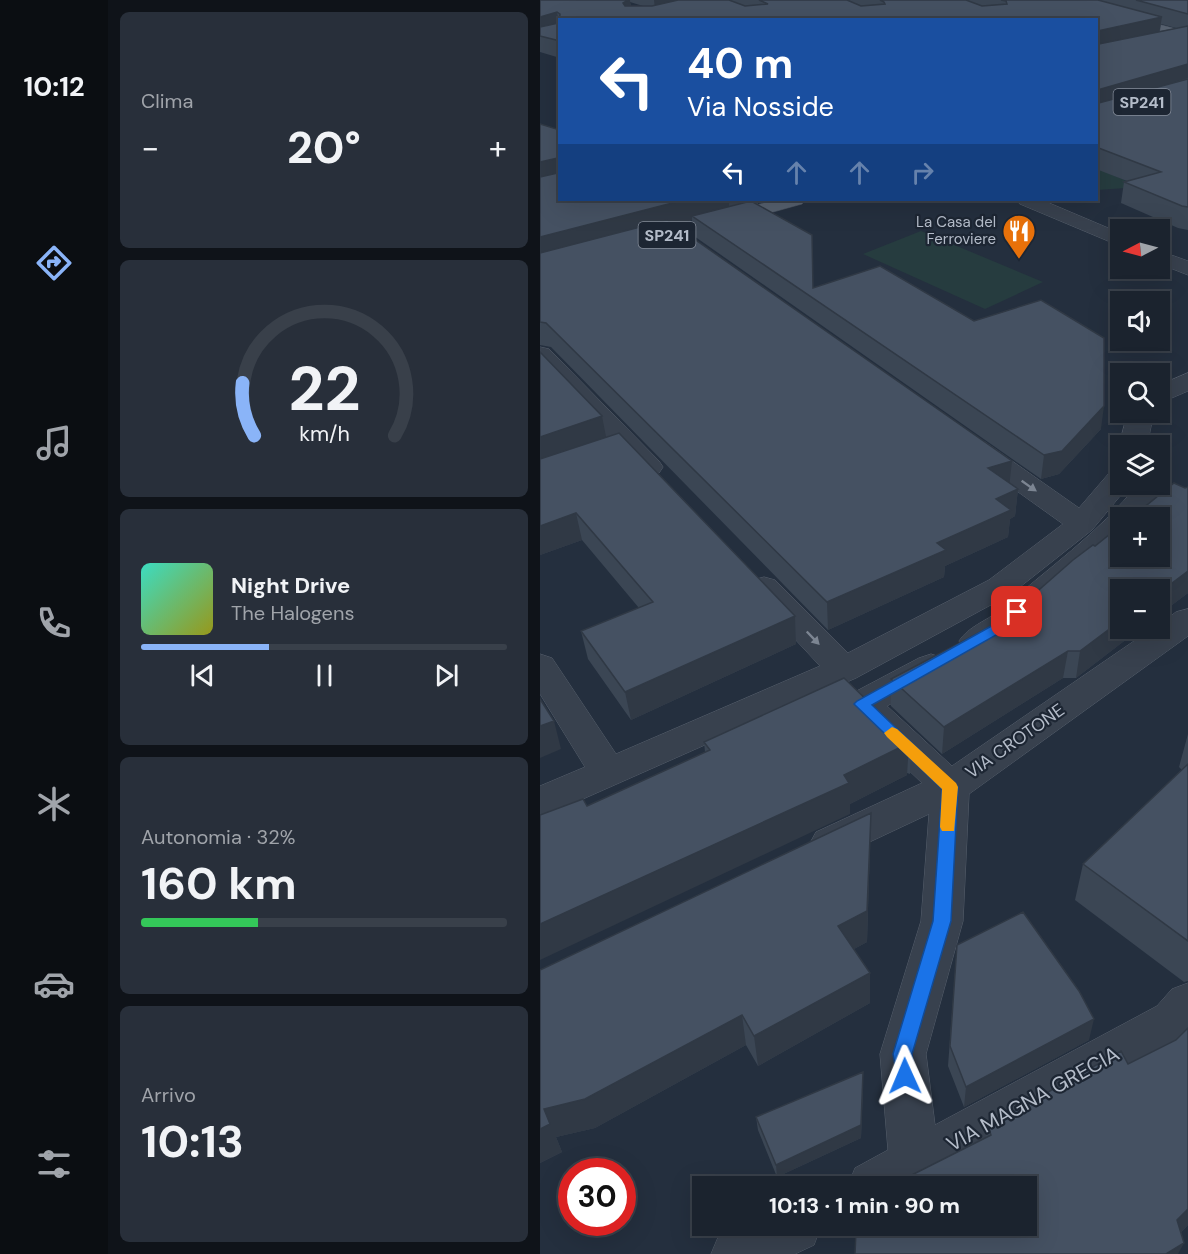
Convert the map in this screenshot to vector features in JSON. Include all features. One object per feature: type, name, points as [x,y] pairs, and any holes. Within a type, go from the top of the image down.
[{"type":"main road","points":[[1052,0],[1186,35]]},
{"type":"main road","name":"SP241","points":[[617,249],[791,201]]},
{"type":"street","points":[[1156,41],[1186,35]]},
{"type":"street","points":[[729,201],[755,210]]},
{"type":"street","points":[[1029,201],[1110,236]]},
{"type":"street","points":[[673,234],[702,254]]},
{"type":"street","points":[[1170,261],[1188,269]]},
{"type":"street","points":[[544,364],[618,450],[670,489]]},
{"type":"street","points":[[1170,390],[1188,381]]},
{"type":"street","points":[[956,434],[1082,524]]},
{"type":"street","points":[[540,802],[844,670],[1000,587],[1082,524],[1110,490]]},
{"type":"street","points":[[1139,507],[1154,495]]},
{"type":"street","points":[[915,1165],[903,1054],[942,921],[950,787],[862,704],[1000,627],[1110,532]]},
{"type":"street","points":[[745,567],[844,670]]},
{"type":"street","name":"VIA CROTONE","points":[[793,860],[950,787],[1188,620]]},
{"type":"street","points":[[540,666],[608,773]]},
{"type":"street","name":"VIA MAGNA GRECIA","points":[[893,1176],[1173,1021],[1188,1004]]},
{"type":"street","points":[[738,1254],[775,1236]]},
{"type":"green space","points":[[1098,168],[1140,187],[1098,190]]},
{"type":"green space","points":[[921,231],[1043,282],[985,309],[863,254]]},
{"type":"building","points":[[540,0],[628,0],[623,3],[625,6],[652,6],[678,0],[729,0],[745,6],[768,4],[759,0],[847,0],[861,6],[885,4],[880,0],[966,0],[982,6],[1007,4],[1006,1],[1001,0],[1098,0],[1162,17],[1098,31],[1098,18],[560,18],[560,14],[557,12],[540,17]]},
{"type":"building","points":[[1136,0],[1188,0],[1188,14]]},
{"type":"building","points":[[558,23],[558,40],[540,36],[540,27]]},
{"type":"building","points":[[1188,26],[1188,64],[1098,90],[1099,44]]},
{"type":"building","points":[[1188,79],[1188,207],[1124,182],[1161,172],[1098,148],[1099,103]]},
{"type":"building","points":[[540,124],[558,129],[558,158],[540,162]]},
{"type":"building","points":[[558,173],[558,201],[680,201],[540,237],[540,177]]},
{"type":"building","points":[[751,201],[812,235],[813,288],[880,266],[974,321],[1041,300],[1104,338],[1104,406],[1062,451],[1044,455],[692,216]]},
{"type":"building","points":[[667,220],[1012,461],[988,468],[1018,489],[996,499],[1011,510],[937,543],[946,550],[827,602],[546,323],[540,322],[540,253]]},
{"type":"building","points":[[540,352],[602,416],[540,437]]},
{"type":"building","points":[[619,433],[795,616],[625,692],[581,631],[653,602],[576,513],[540,526],[540,459]]},
{"type":"building","points":[[1174,483],[1188,487],[1188,571],[1170,584],[1170,579],[1110,579],[1110,628],[1080,651],[1068,651],[944,727],[891,679],[1017,613],[1015,611],[1073,560],[1110,534],[1110,567],[1170,567],[1170,507],[1145,507],[1159,495],[1170,495],[1170,486]]},
{"type":"building","points":[[844,678],[911,743],[907,740],[909,743],[844,775],[849,783],[540,924],[540,815],[583,799],[587,806],[710,750],[704,742]]},
{"type":"building","points":[[540,699],[554,721],[540,726]]},
{"type":"building","points":[[1188,764],[1188,941],[1083,864]]},
{"type":"building","points":[[871,813],[867,911],[838,926],[870,973],[754,1036],[742,1015],[585,1099],[544,1109],[550,1124],[540,1129],[540,970]]},
{"type":"building","points":[[1023,912],[1079,991],[1094,1019],[966,1087],[950,1046],[957,945]]},
{"type":"building","points":[[1188,1028],[1188,1209],[1177,1220],[1184,1243],[1166,1254],[855,1254],[856,1236],[1037,1236],[1037,1176],[910,1176],[991,1135],[988,1126],[1121,1051],[1128,1064],[1176,1040]]},
{"type":"building","points":[[863,1072],[861,1125],[776,1165],[756,1117]]},
{"type":"slow traffic","points":[[892,733],[950,787],[948,827]]},
{"type":"place","name":"La Casa del Ferroviere","points":[[1019,260]]},
{"type":"route","points":[[905,1076],[903,1054],[942,921],[950,787],[862,704],[1000,627],[1017,612]]}]
